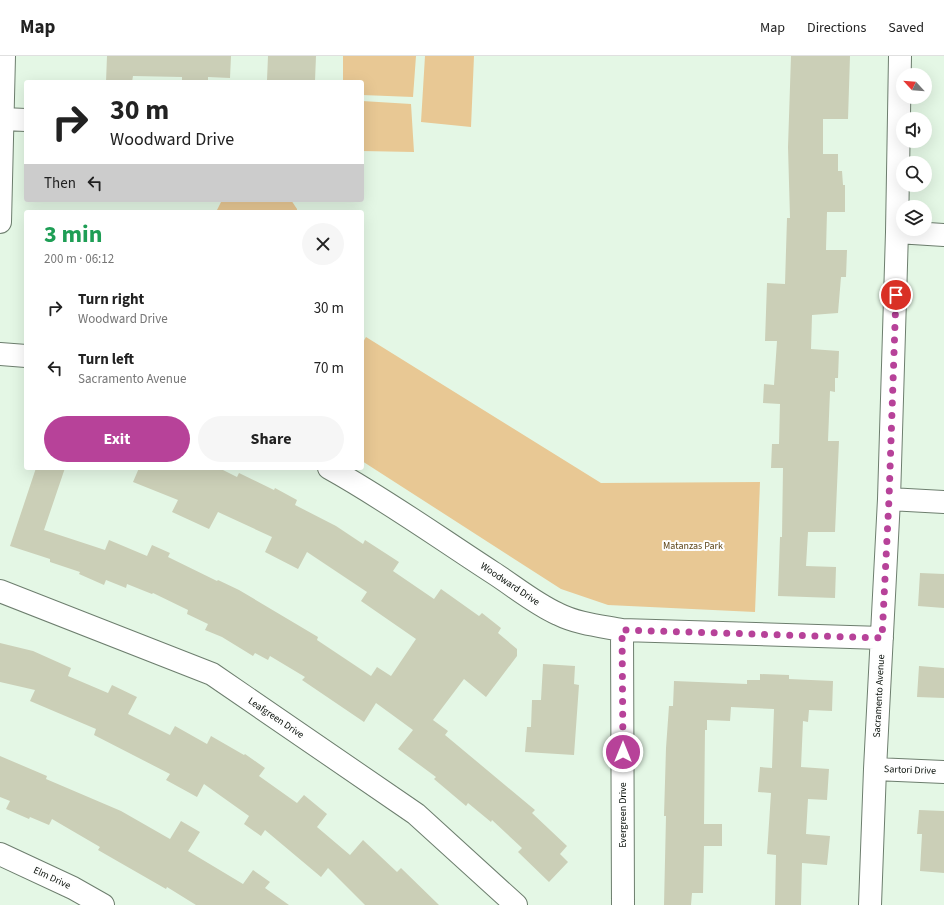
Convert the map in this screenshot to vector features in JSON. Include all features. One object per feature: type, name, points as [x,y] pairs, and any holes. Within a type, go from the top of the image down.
[{"type":"street","points":[[0,222],[4,56]]},
{"type":"street","name":"Sacramento Avenue","points":[[898,200],[900,56]]},
{"type":"street","points":[[3,119],[24,120]]},
{"type":"street","points":[[932,234],[944,235]]},
{"type":"street","name":"Sacramento Avenue","points":[[870,905],[875,769],[889,499],[898,236]]},
{"type":"street","points":[[0,354],[24,356]]},
{"type":"street","name":"Woodward Drive","points":[[332,470],[357,483],[504,580],[530,600],[559,615],[586,624],[622,630],[882,638]]},
{"type":"street","points":[[889,499],[944,502]]},
{"type":"street","name":"Leafgreen Drive","points":[[0,591],[212,674],[416,814],[516,905]]},
{"type":"street","name":"Evergreen Drive","points":[[622,630],[623,905]]},
{"type":"street","name":"Sartori Drive","points":[[875,769],[944,772]]},
{"type":"street","name":"Elm Drive","points":[[0,854],[73,888],[103,905]]},
{"type":"green space","points":[[343,56],[416,56],[413,97],[364,95],[364,80],[343,80]]},
{"type":"green space","points":[[425,56],[474,56],[471,127],[421,122]]},
{"type":"green space","points":[[364,101],[411,104],[414,152],[364,151]]},
{"type":"green space","points":[[221,202],[292,202],[297,209],[297,210],[217,210]]},
{"type":"green space","name":"Matanzas Park","points":[[366,337],[601,483],[760,482],[755,612],[608,605],[561,589],[364,462],[364,340]]},
{"type":"building","points":[[107,56],[231,56],[230,78],[208,77],[208,80],[182,80],[182,77],[133,76],[132,80],[106,80]]},
{"type":"building","points":[[268,56],[316,56],[315,80],[267,80]]},
{"type":"building","points":[[791,56],[850,56],[848,119],[823,119],[823,154],[838,154],[838,171],[842,171],[843,185],[845,185],[845,212],[827,212],[826,250],[847,250],[846,277],[841,277],[838,313],[812,315],[811,349],[839,351],[838,378],[835,378],[835,392],[830,391],[828,441],[839,441],[835,532],[808,532],[806,566],[836,567],[835,598],[778,596],[780,537],[782,537],[783,468],[771,468],[772,444],[779,444],[780,404],[763,403],[764,384],[774,385],[777,341],[765,341],[767,283],[785,284],[787,218],[790,218],[788,147]]},
{"type":"building","points":[[35,470],[64,470],[44,530],[105,550],[109,540],[147,556],[152,545],[170,553],[168,557],[239,590],[318,637],[317,640],[371,676],[377,667],[391,676],[416,639],[361,601],[367,592],[307,552],[298,569],[265,552],[272,537],[218,512],[209,529],[172,512],[178,500],[133,482],[138,470],[223,470],[237,477],[239,473],[274,490],[275,488],[297,500],[295,505],[336,526],[363,544],[365,540],[399,562],[393,571],[434,599],[441,589],[479,616],[482,613],[501,628],[498,633],[517,649],[517,656],[486,697],[464,679],[433,720],[448,731],[445,735],[535,810],[532,813],[567,846],[560,854],[568,862],[549,882],[518,852],[522,848],[492,820],[491,822],[468,803],[466,806],[434,779],[436,777],[398,749],[413,730],[376,703],[364,722],[302,680],[305,677],[270,656],[268,660],[255,653],[253,656],[222,637],[205,630],[208,624],[187,614],[188,610],[153,593],[152,594],[127,584],[126,588],[106,580],[104,585],[79,574],[80,572],[50,562],[50,559],[10,546]]},
{"type":"building","points":[[920,573],[944,574],[944,608],[918,606]]},
{"type":"building","points":[[0,643],[33,651],[71,668],[68,676],[108,693],[112,685],[137,697],[128,714],[170,735],[175,726],[207,744],[211,736],[244,755],[245,754],[265,768],[259,776],[297,803],[304,795],[327,814],[317,827],[350,855],[363,840],[397,872],[401,868],[439,905],[365,905],[328,868],[321,877],[265,830],[261,836],[244,824],[249,816],[204,784],[197,797],[166,780],[170,774],[94,735],[96,729],[30,701],[35,690],[0,682]]},
{"type":"building","points":[[543,664],[575,666],[574,684],[579,685],[574,755],[525,752],[527,727],[531,727],[532,700],[541,700]]},
{"type":"building","points":[[919,666],[944,668],[944,698],[917,697]]},
{"type":"building","points":[[760,674],[789,675],[789,679],[833,681],[832,711],[809,710],[808,722],[803,721],[801,767],[829,769],[827,800],[808,799],[806,834],[830,836],[827,865],[802,863],[801,905],[775,905],[776,855],[767,854],[771,793],[758,792],[760,767],[772,768],[774,709],[731,707],[730,721],[707,720],[707,730],[705,730],[704,824],[722,824],[722,846],[704,846],[703,893],[692,893],[691,905],[664,905],[666,748],[669,706],[673,706],[674,681],[747,684],[747,680],[760,680]]},
{"type":"building","points":[[0,756],[47,776],[46,779],[121,811],[170,839],[181,821],[200,832],[188,851],[243,884],[253,870],[270,882],[265,888],[289,905],[196,905],[167,887],[166,889],[98,850],[100,847],[52,819],[49,825],[30,817],[29,819],[6,809],[10,801],[0,797]]},
{"type":"building","points":[[919,810],[944,811],[944,873],[920,871],[922,834],[917,834]]},
{"type":"route","points":[[623,752],[622,630],[882,638],[889,499],[896,295]]}]
